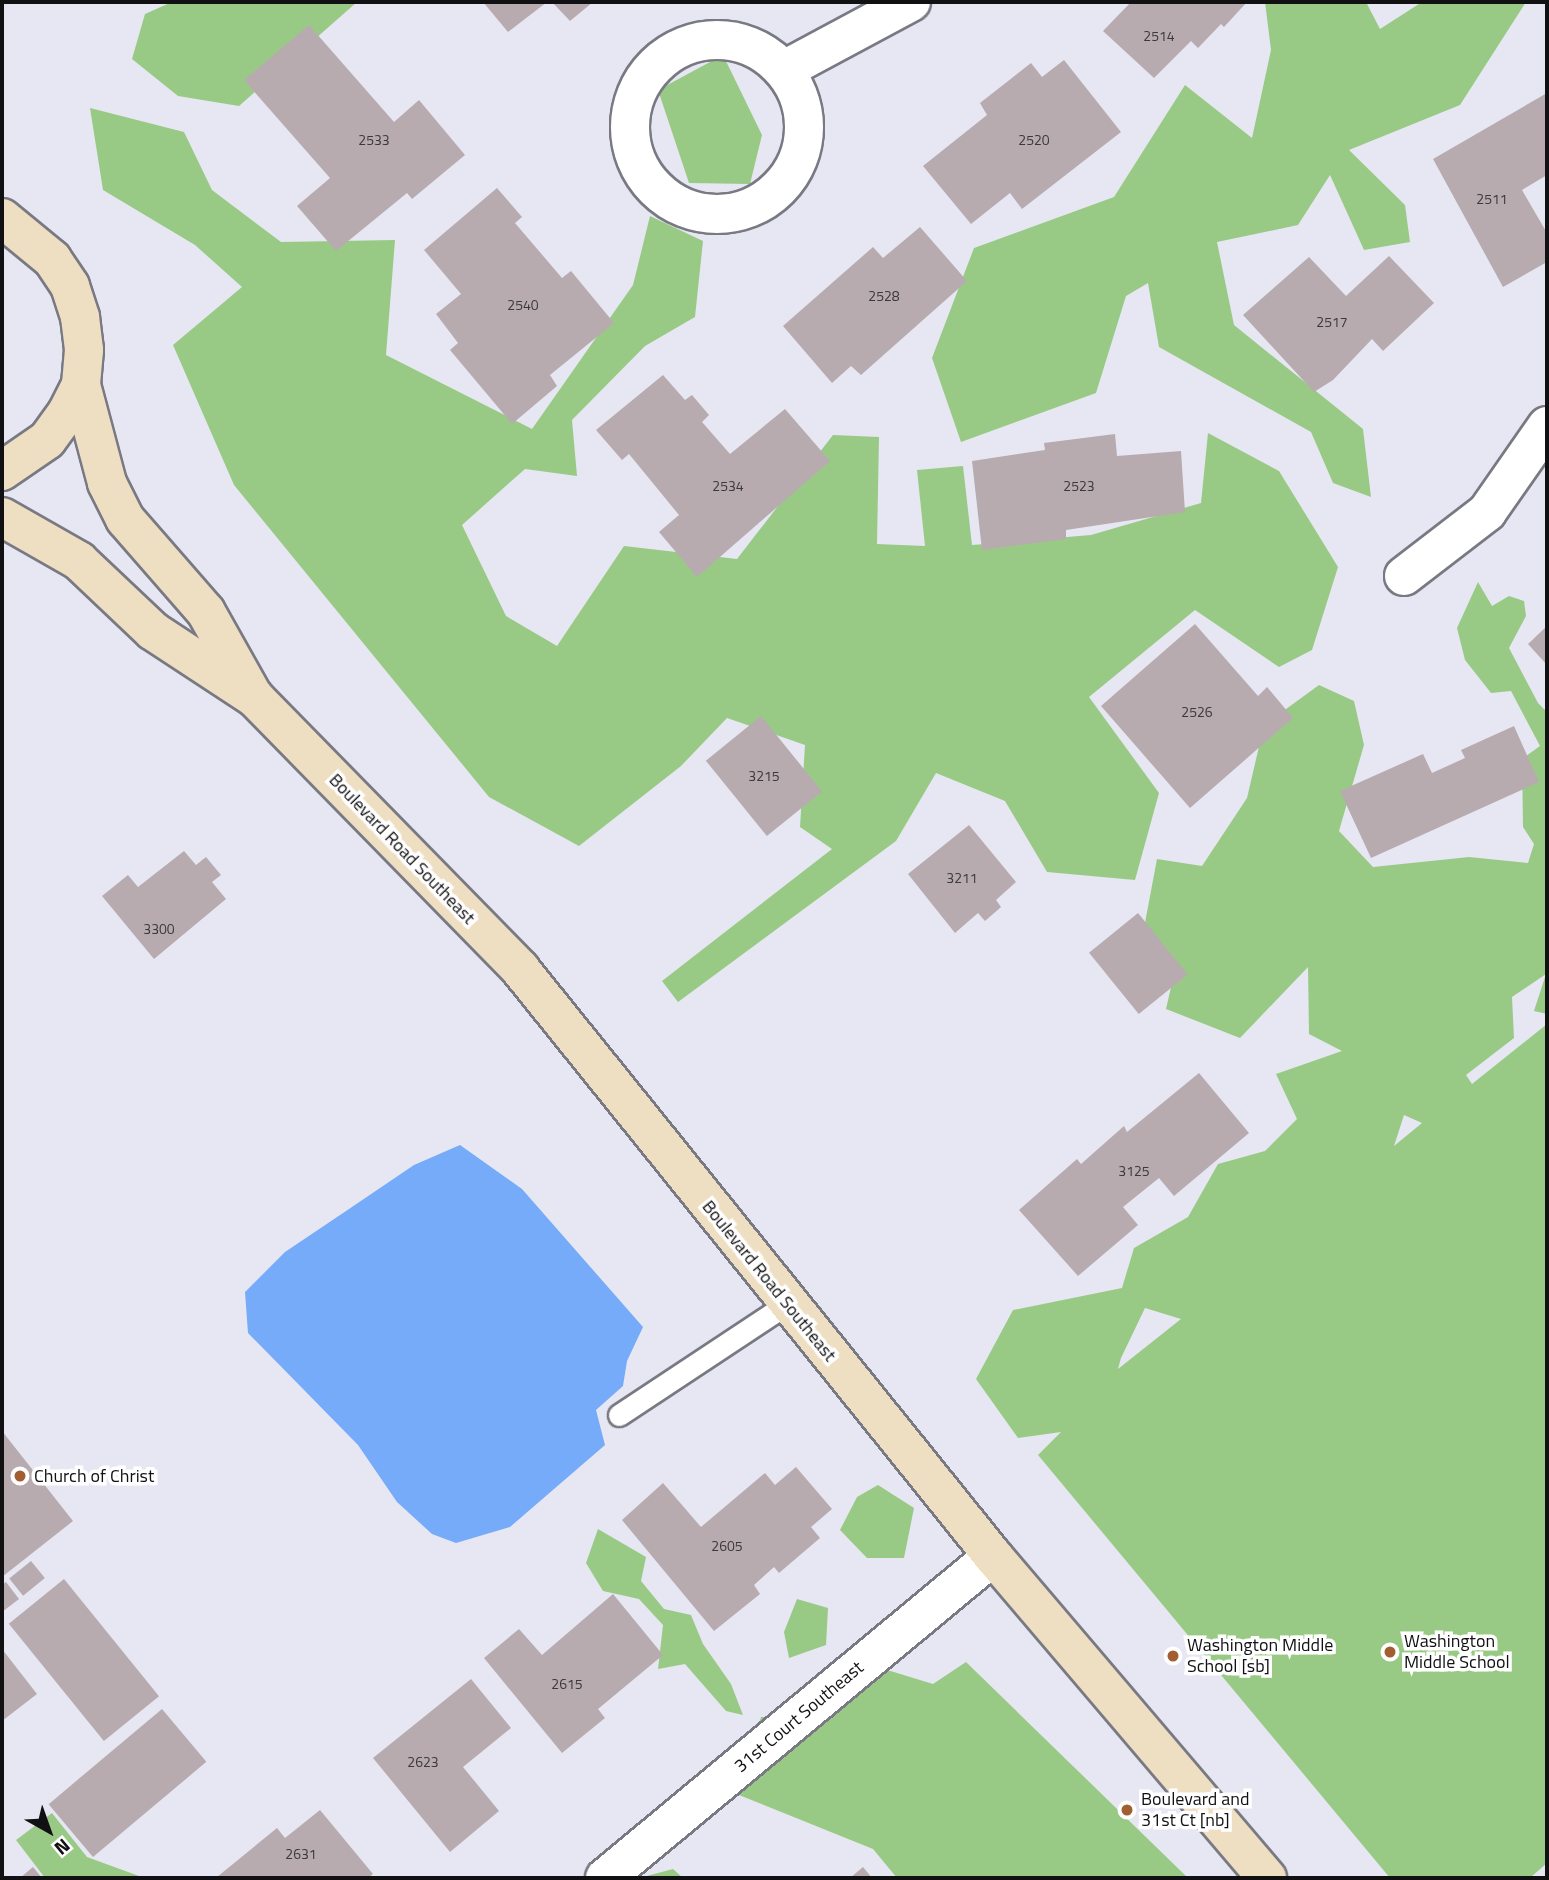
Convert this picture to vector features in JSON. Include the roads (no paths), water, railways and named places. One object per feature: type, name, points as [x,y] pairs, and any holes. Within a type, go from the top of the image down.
[{"type":"street","points":[[784,70],[911,2]]},
{"type":"street","points":[[718,40],[743,43],[766,54],[784,70],[797,91],[803,140],[796,164],[773,193],[741,211],[716,214],[669,200],[650,183],[637,162],[630,138],[631,113],[638,90],[671,52],[718,40]]},
{"type":"street","name":"Boulevard Road Southeast","points":[[4,220],[52,259],[70,286],[80,317],[81,385],[107,483],[125,519],[206,612],[255,698]]},
{"type":"street","points":[[2,471],[47,440],[81,385]]},
{"type":"street","points":[[1404,576],[1487,512],[1547,426]]},
{"type":"street","name":"Boulevard Road Southeast","points":[[2,517],[79,561],[153,631],[255,698],[520,970],[993,1556],[1267,1878]]},
{"type":"street","name":"31st Court Southeast","points":[[605,1878],[993,1556]]},
{"type":"lane","points":[[618,1415],[788,1304]]},
{"type":"water","points":[[460,1145],[522,1189],[643,1327],[627,1361],[623,1386],[596,1410],[605,1445],[510,1527],[456,1543],[432,1534],[397,1502],[358,1445],[248,1333],[245,1292],[285,1252],[414,1165]]},
{"type":"place","name":"Church of Christ","points":[[20,1476]]},
{"type":"place","name":"Washington Middle School","points":[[1390,1652]]},
{"type":"place","name":"Washington Middle School [sb]","points":[[1173,1656]]},
{"type":"place","name":"Boulevard and 31st Ct [nb]","points":[[1127,1810]]}]
